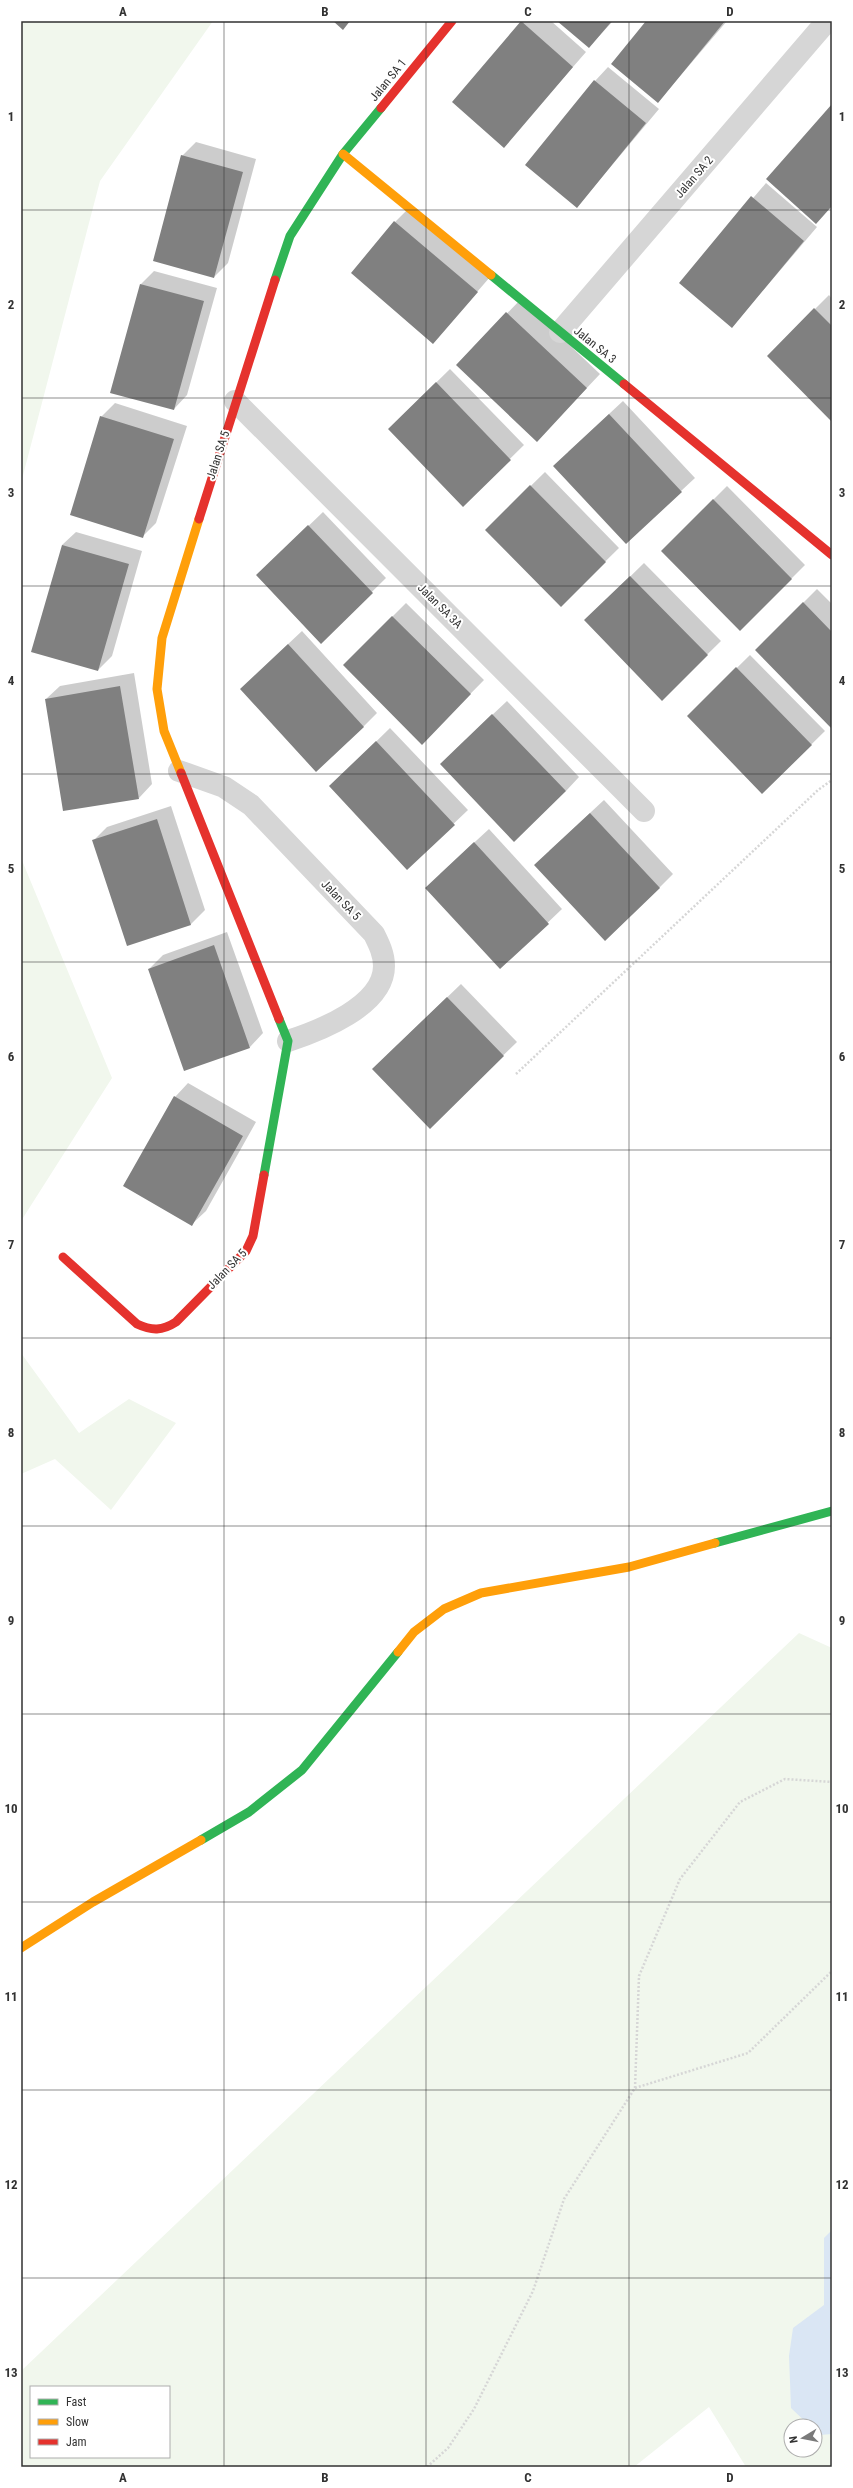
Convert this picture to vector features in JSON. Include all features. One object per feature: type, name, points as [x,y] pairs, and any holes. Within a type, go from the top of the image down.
[{"type":"street","name":"Jalan SA 1","points":[[343,154],[452,21]]},
{"type":"street","name":"Jalan SA 2","points":[[560,332],[827,21]]},
{"type":"street","name":"Jalan SA 3","points":[[343,154],[832,556]]},
{"type":"street","name":"Jalan SA 5","points":[[63,1257],[142,1326],[157,1331],[167,1328],[176,1322],[250,1244],[288,1041],[164,731],[157,689],[162,638],[235,401],[290,236],[343,154]]},
{"type":"street","name":"Jalan SA 3A","points":[[235,401],[644,811]]},
{"type":"street","name":"Jalan SA 5","points":[[179,771],[224,787],[251,805],[374,934],[381,949],[383,972],[374,992],[340,1021],[316,1032],[288,1041]]},
{"type":"street","points":[[21,1948],[92,1902],[249,1812],[302,1770],[414,1632],[444,1609],[481,1593],[629,1567],[832,1511]]},
{"type":"path","points":[[516,1074],[818,790],[832,780]]},
{"type":"path","points":[[427,2467],[448,2448],[474,2409],[533,2291],[564,2199],[635,2088],[639,1976],[680,1879],[740,1802],[785,1779],[832,1782]]},
{"type":"path","points":[[635,2088],[748,2053],[832,1971]]},
{"type":"shaded area","points":[[21,21],[213,21],[100,181],[21,483]]},
{"type":"shaded area","points":[[21,858],[112,1078],[21,1221]]},
{"type":"shaded area","points":[[21,1353],[79,1433],[129,1399],[176,1423],[111,1510],[55,1459],[21,1474]]},
{"type":"shaded area","points":[[799,1633],[832,1648],[832,2467],[746,2467],[709,2407],[634,2467],[21,2467],[21,2371]]},
{"type":"water","points":[[832,2230],[832,2434],[823,2435],[823,2418],[802,2418],[791,2408],[789,2356],[793,2328],[824,2305],[824,2238]]},
{"type":"building","points":[[333,21],[350,21],[343,30]]},
{"type":"building","points":[[521,21],[573,67],[504,148],[452,102]]},
{"type":"building","points":[[557,21],[612,21],[589,48]]},
{"type":"building","points":[[646,21],[725,21],[658,103],[611,64]]},
{"type":"building","points":[[594,80],[646,123],[577,208],[525,165]]},
{"type":"building","points":[[832,104],[832,206],[816,224],[766,179]]},
{"type":"building","points":[[181,155],[243,172],[214,278],[153,261]]},
{"type":"building","points":[[751,196],[804,241],[732,328],[679,283]]},
{"type":"building","points":[[394,221],[478,292],[433,344],[351,273]]},
{"type":"building","points":[[140,284],[204,301],[174,410],[110,393]]},
{"type":"building","points":[[814,308],[832,326],[832,422],[767,356]]},
{"type":"building","points":[[506,312],[587,388],[537,442],[456,365]]},
{"type":"building","points":[[436,382],[511,460],[463,507],[388,429]]},
{"type":"building","points":[[609,414],[682,492],[626,544],[553,466]]},
{"type":"building","points":[[100,416],[174,439],[143,538],[70,515]]},
{"type":"building","points":[[530,485],[606,562],[561,607],[485,530]]},
{"type":"building","points":[[713,499],[792,579],[740,631],[661,551]]},
{"type":"building","points":[[308,525],[373,593],[321,644],[256,575]]},
{"type":"building","points":[[62,545],[129,564],[98,671],[31,652]]},
{"type":"building","points":[[630,576],[708,655],[662,701],[584,620]]},
{"type":"building","points":[[803,602],[832,632],[832,729],[755,650]]},
{"type":"building","points":[[392,616],[471,694],[422,745],[343,665]]},
{"type":"building","points":[[288,644],[364,727],[316,772],[240,689]]},
{"type":"building","points":[[736,667],[812,745],[762,794],[687,716]]},
{"type":"building","points":[[120,686],[139,799],[63,811],[45,699]]},
{"type":"building","points":[[492,714],[566,791],[514,842],[440,764]]},
{"type":"building","points":[[376,741],[455,825],[407,870],[329,786]]},
{"type":"building","points":[[590,813],[660,888],[605,941],[534,865]]},
{"type":"building","points":[[157,819],[191,925],[127,946],[92,840]]},
{"type":"building","points":[[474,842],[549,924],[500,969],[425,888]]},
{"type":"building","points":[[214,945],[250,1048],[184,1071],[148,969]]},
{"type":"building","points":[[447,997],[504,1056],[430,1129],[372,1069]]},
{"type":"building","points":[[174,1096],[243,1136],[192,1226],[123,1186]]},
{"type":"traffic: fast","points":[[275,280],[290,236],[343,154],[381,108]]},
{"type":"traffic: fast","points":[[491,275],[624,384]]},
{"type":"traffic: fast","points":[[264,1175],[288,1041],[279,1019]]},
{"type":"traffic: fast","points":[[715,1543],[832,1511]]},
{"type":"traffic: fast","points":[[201,1840],[249,1812],[302,1770],[398,1652]]},
{"type":"traffic: slow","points":[[343,154],[491,275]]},
{"type":"traffic: slow","points":[[181,773],[164,731],[157,689],[162,638],[199,519]]},
{"type":"traffic: slow","points":[[398,1652],[414,1632],[444,1609],[481,1593],[629,1567],[715,1543]]},
{"type":"traffic: slow","points":[[21,1948],[93,1902],[201,1840]]},
{"type":"traffic: jam","points":[[381,108],[452,21]]},
{"type":"traffic: jam","points":[[199,519],[275,280]]},
{"type":"traffic: jam","points":[[624,384],[832,555]]},
{"type":"traffic: jam","points":[[181,773],[279,1019]]},
{"type":"traffic: jam","points":[[63,1257],[137,1324],[152,1329],[171,1325],[176,1322],[246,1251],[253,1236],[264,1175]]}]
